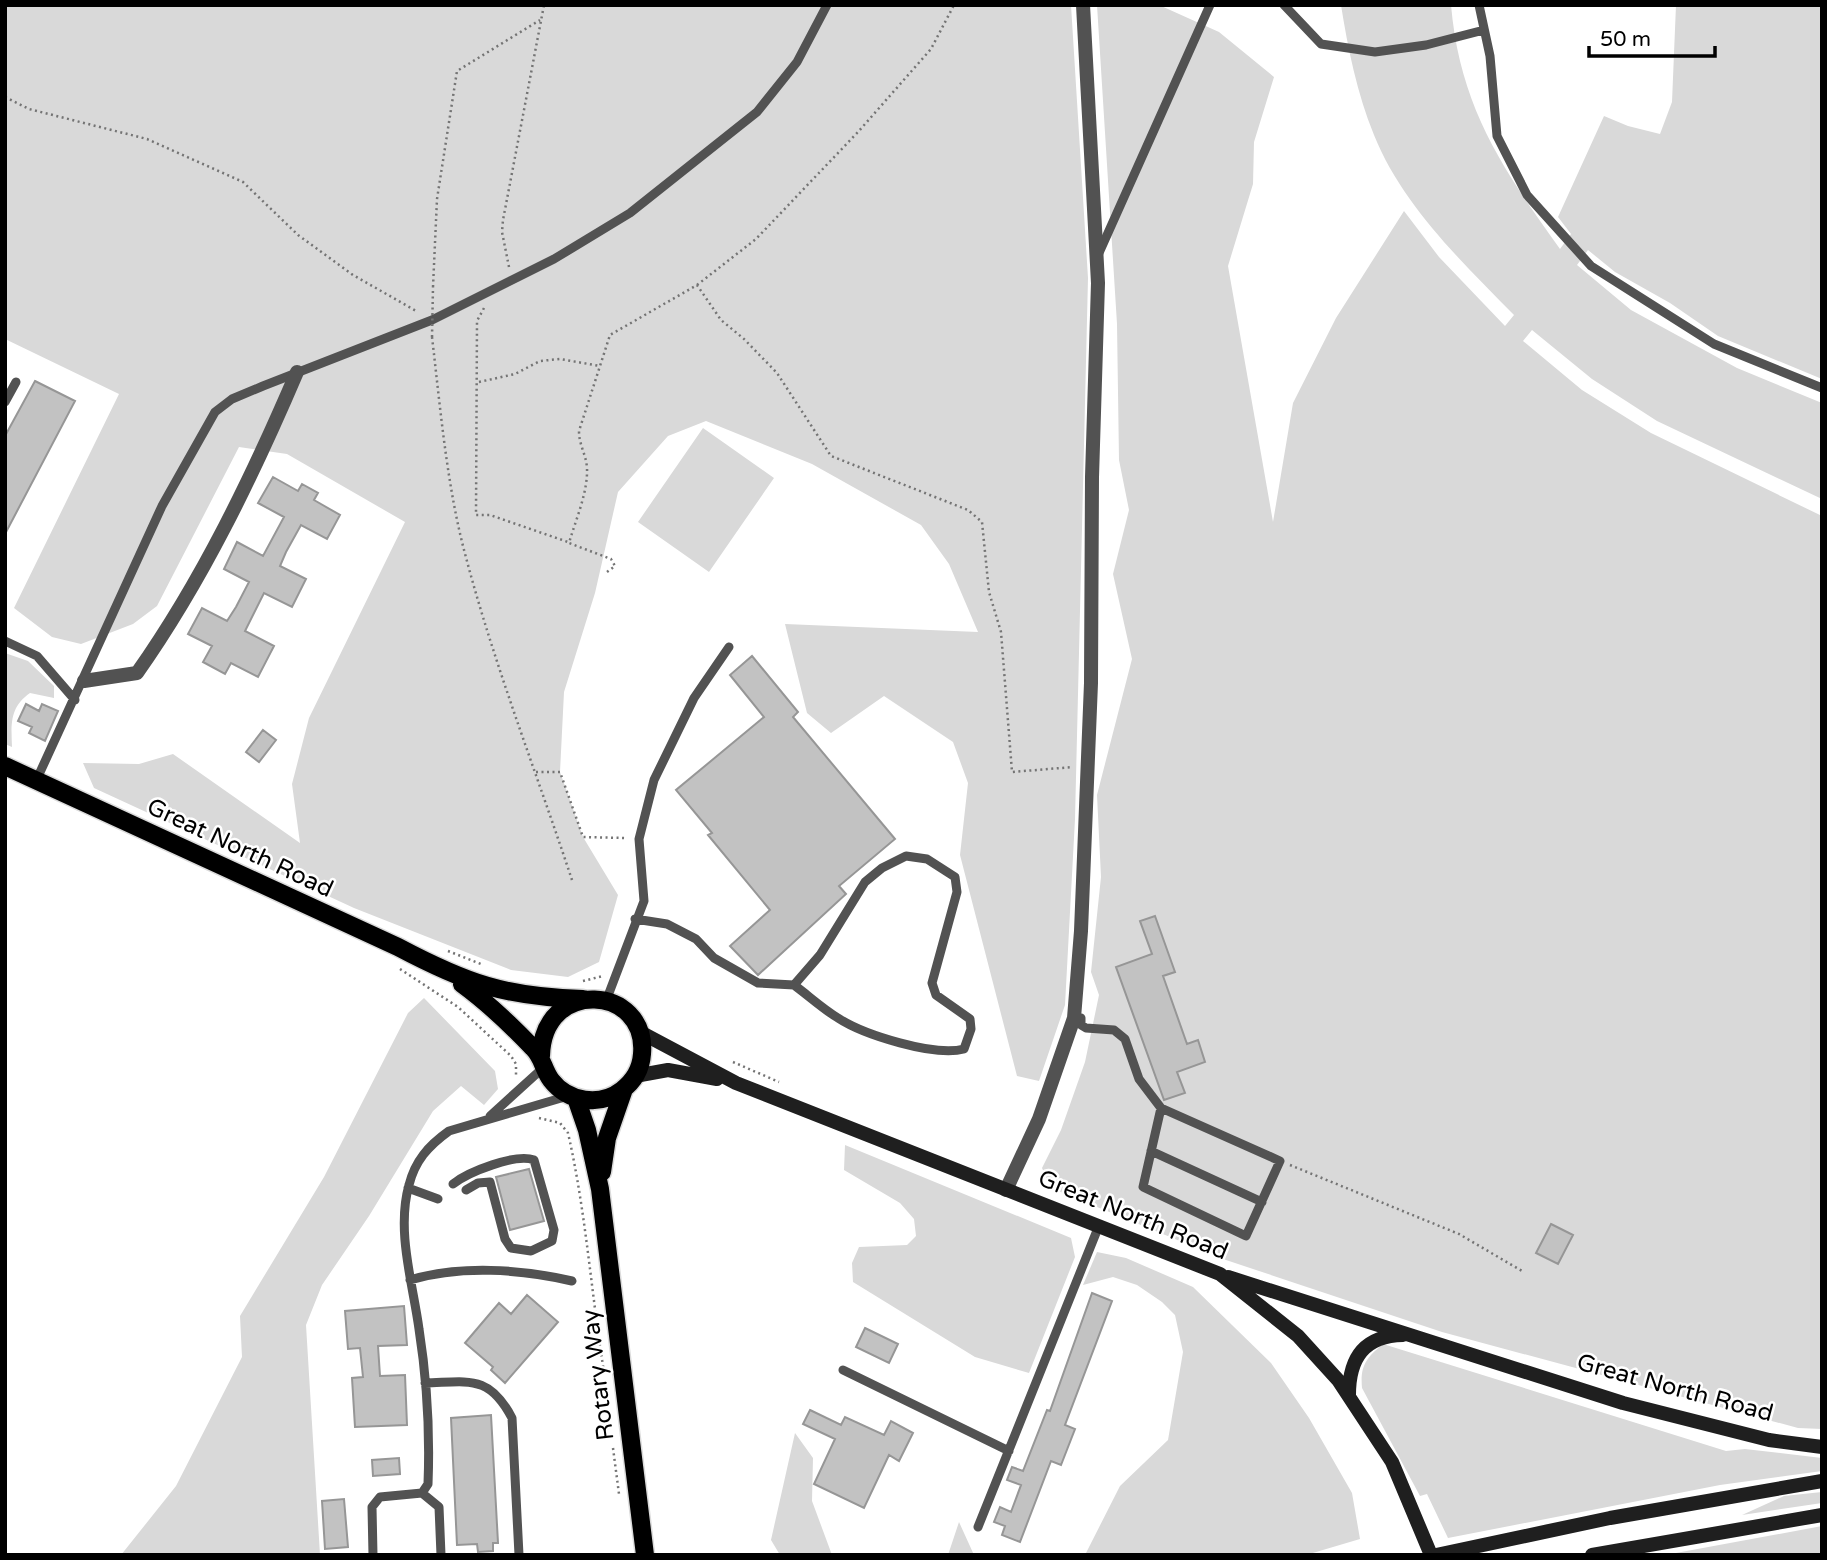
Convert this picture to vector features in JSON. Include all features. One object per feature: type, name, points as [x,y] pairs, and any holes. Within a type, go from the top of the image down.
[{"type":"main road","name":"Great North Road","points":[[5,765],[398,947],[453,976]]},
{"type":"main road","points":[[453,976],[517,994],[606,1000],[626,1012],[640,1032],[641,1062],[630,1082],[601,1100],[573,1097],[558,1088],[543,1062],[484,1001],[453,976]]},
{"type":"main road","points":[[543,1062],[542,1041],[556,1013],[583,999]]},
{"type":"main road","name":"Great North Road","points":[[640,1032],[736,1083],[1220,1274],[1623,1403],[1769,1440],[1822,1447]]},
{"type":"main road","name":"Great North Road","points":[[630,1082],[668,1070],[736,1083]]},
{"type":"main road","name":"Rotary Way","points":[[600,1189],[607,1138],[630,1082]]},
{"type":"main road","name":"Rotary Way","points":[[573,1097],[587,1129],[600,1189],[645,1555]]},
{"type":"main road","name":"Great North Road","points":[[1220,1274],[1298,1336],[1349,1396],[1392,1462],[1433,1555],[1610,1518],[1822,1480]]},
{"type":"main road","points":[[1349,1396],[1353,1359],[1364,1346],[1380,1337],[1414,1335]]},
{"type":"main road","points":[[1592,1555],[1822,1515]]},
{"type":"street","points":[[1006,1190],[1039,1119],[1074,1018],[1081,931],[1097,258],[1083,5]]},
{"type":"street","points":[[84,681],[137,673],[160,640],[247,483],[298,372]]},
{"type":"lane","points":[[36,781],[84,681],[127,579],[202,431],[215,412],[232,399],[432,320],[554,259],[630,213],[757,112],[797,62],[827,5]]},
{"type":"lane","points":[[1097,258],[1210,5]]},
{"type":"lane","points":[[1284,5],[1321,44],[1375,52],[1426,45],[1484,30]]},
{"type":"lane","points":[[1479,5],[1490,56],[1497,136],[1527,195],[1591,267],[1714,344],[1822,388]]},
{"type":"lane","points":[[5,402],[16,383]]},
{"type":"lane","points":[[5,641],[37,656],[75,700]]},
{"type":"lane","points":[[606,1000],[644,901],[639,839],[654,780],[694,698],[729,647]]},
{"type":"lane","points":[[635,919],[667,924],[696,939],[714,958],[758,983],[794,985],[859,1030],[950,1053],[964,1049],[971,1029],[970,1019],[936,995],[932,983],[957,891],[955,877],[927,859],[917,857],[906,856],[882,868],[865,882],[828,944],[794,985]]},
{"type":"lane","points":[[1074,1018],[1081,1018],[1081,1025],[1086,1028],[1114,1030],[1125,1040],[1139,1079],[1161,1108],[1280,1161],[1247,1236],[1143,1187],[1161,1108]]},
{"type":"lane","points":[[486,1119],[513,1097],[543,1062]]},
{"type":"lane","points":[[422,1493],[428,1484],[425,1383],[410,1280],[405,1223],[408,1188],[416,1162],[433,1143],[449,1131],[530,1106],[573,1097]]},
{"type":"lane","points":[[1151,1151],[1262,1202]]},
{"type":"lane","points":[[453,1184],[465,1175],[516,1159],[534,1160],[554,1230],[552,1241],[531,1251],[511,1248],[505,1239],[490,1182],[478,1183],[466,1190]]},
{"type":"lane","points":[[408,1188],[438,1199]]},
{"type":"lane","points":[[978,1527],[1098,1228]]},
{"type":"lane","points":[[410,1280],[435,1272],[464,1270],[572,1281]]},
{"type":"lane","points":[[843,1370],[1009,1451]]},
{"type":"lane","points":[[425,1383],[467,1382],[488,1386],[503,1400],[512,1418],[519,1555]]},
{"type":"lane","points":[[373,1555],[372,1507],[380,1497],[422,1493],[439,1507],[441,1555]]},
{"type":"path","points":[[512,280],[502,232],[503,220],[544,5]]},
{"type":"path","points":[[569,542],[586,483],[587,466],[579,446],[579,431],[610,335],[697,285],[756,239],[849,142],[931,49],[954,5]]},
{"type":"path","points":[[541,20],[457,71],[437,199],[432,337],[443,428],[462,540],[498,663],[572,880]]},
{"type":"path","points":[[5,97],[29,109],[147,139],[243,182],[298,235],[342,267],[432,320]]},
{"type":"path","points":[[697,285],[721,320],[777,373],[831,456],[968,510],[982,522],[989,593],[1001,632],[1012,772],[1087,765]]},
{"type":"path","points":[[492,303],[483,309],[477,321],[479,382],[476,515],[491,515],[611,559],[615,566],[607,572]]},
{"type":"path","points":[[479,382],[515,374],[540,361],[560,359],[600,366]]},
{"type":"path","points":[[536,772],[560,772],[583,837],[639,839]]},
{"type":"path","points":[[439,947],[485,966]]},
{"type":"path","points":[[392,964],[458,1007],[511,1056],[516,1064],[516,1076],[506,1090],[513,1097]]},
{"type":"path","points":[[581,981],[615,973]]},
{"type":"path","points":[[726,1059],[790,1086]]},
{"type":"path","points":[[530,1106],[539,1119],[560,1123],[568,1133],[584,1213],[589,1284],[604,1372]]},
{"type":"path","points":[[568,1133],[587,1129]]},
{"type":"path","points":[[1280,1161],[1459,1234],[1522,1271]]},
{"type":"path","points":[[613,1447],[619,1499]]},
{"type":"shaded area","points":[[5,5],[1071,5],[1088,278],[1075,819],[1065,1005],[1039,1081],[1017,1076],[960,855],[968,783],[953,742],[884,696],[831,733],[807,713],[785,624],[978,632],[949,564],[921,525],[812,464],[706,421],[668,436],[618,492],[595,593],[564,692],[560,772],[583,837],[618,895],[599,962],[568,977],[511,970],[354,908],[94,788],[83,763],[139,764],[173,754],[300,843],[292,784],[309,718],[405,522],[287,454],[239,447],[157,606],[133,624],[81,644],[52,637],[14,608],[119,394],[5,339]]},
{"type":"shaded area","points":[[1097,5],[1159,5],[1219,32],[1274,77],[1254,142],[1253,184],[1228,266],[1273,522],[1293,403],[1336,318],[1404,211],[1439,257],[1505,326],[1514,315],[1435,231],[1400,185],[1386,161],[1358,87],[1341,5],[1451,5],[1456,41],[1474,106],[1502,163],[1560,249],[1571,234],[1558,217],[1604,116],[1628,126],[1660,134],[1672,102],[1676,5],[1822,5],[1822,379],[1718,336],[1670,303],[1615,272],[1588,250],[1577,265],[1631,310],[1737,368],[1822,403],[1822,499],[1657,421],[1592,379],[1532,330],[1523,341],[1582,390],[1651,433],[1822,516],[1822,1429],[1798,1428],[1442,1332],[1226,1260],[1051,1188],[1042,1168],[1061,1130],[1085,1062],[1099,995],[1091,972],[1101,877],[1097,795],[1132,659],[1113,574],[1129,510],[1119,460],[1117,324]]},
{"type":"shaded area","points":[[703,428],[774,478],[709,572],[638,522]]},
{"type":"shaded area","points":[[5,653],[28,661],[54,686],[54,698],[30,693],[23,698],[13,716],[12,747],[5,744]]},
{"type":"shaded area","points":[[424,998],[495,1071],[498,1089],[484,1105],[461,1086],[433,1111],[369,1216],[322,1285],[306,1325],[320,1555],[121,1555],[176,1486],[242,1357],[240,1316],[324,1177],[408,1013]]},
{"type":"shaded area","points":[[845,1145],[1071,1238],[1075,1257],[1029,1373],[975,1357],[853,1282],[852,1263],[859,1247],[907,1245],[916,1236],[914,1219],[900,1203],[844,1170]]},
{"type":"shaded area","points":[[1097,1252],[1126,1258],[1193,1287],[1271,1363],[1309,1418],[1352,1493],[1360,1539],[1306,1555],[1085,1555],[1120,1486],[1168,1440],[1183,1352],[1175,1315],[1162,1302],[1137,1285],[1113,1277],[1083,1285]]},
{"type":"shaded area","points":[[1383,1344],[1726,1451],[1745,1449],[1822,1458],[1822,1471],[1720,1485],[1448,1538],[1427,1494],[1420,1496],[1362,1388],[1365,1363]]},
{"type":"shaded area","points":[[795,1433],[813,1458],[812,1501],[832,1555],[780,1555],[771,1540]]},
{"type":"shaded area","points":[[1822,1492],[1822,1503],[1742,1515],[1784,1496]]},
{"type":"shaded area","points":[[959,1522],[974,1555],[948,1555]]},
{"type":"shaded area","points":[[1822,1526],[1822,1555],[1665,1555]]},
{"type":"building","points":[[35,381],[75,401],[5,534],[5,436]]},
{"type":"building","points":[[273,477],[298,491],[302,484],[318,493],[314,500],[340,515],[327,539],[301,525],[286,552],[280,566],[306,579],[292,607],[264,593],[245,631],[274,646],[258,677],[231,663],[225,674],[203,662],[212,646],[188,634],[202,608],[227,621],[236,607],[249,582],[224,569],[237,542],[263,556],[284,517],[258,503]]},
{"type":"building","points":[[752,656],[798,712],[793,717],[895,839],[839,886],[846,894],[758,975],[730,946],[770,910],[708,835],[712,833],[676,790],[764,717],[730,675]]},
{"type":"building","points":[[26,704],[39,711],[42,704],[58,711],[45,741],[29,733],[32,727],[18,721]]},
{"type":"building","points":[[263,730],[276,740],[259,762],[246,752]]},
{"type":"building","points":[[1155,916],[1175,972],[1163,976],[1187,1044],[1198,1040],[1205,1062],[1177,1072],[1185,1093],[1164,1100],[1116,967],[1152,954],[1140,921]]},
{"type":"building","points":[[529,1169],[544,1221],[510,1230],[496,1177]]},
{"type":"building","points":[[1551,1224],[1573,1235],[1558,1264],[1536,1253]]},
{"type":"building","points":[[1092,1293],[1112,1301],[1065,1425],[1075,1429],[1061,1465],[1051,1461],[1020,1542],[1002,1535],[1005,1526],[994,1522],[1000,1507],[1011,1512],[1021,1485],[1007,1480],[1012,1467],[1023,1471],[1047,1410],[1050,1411]]},
{"type":"building","points":[[527,1295],[558,1322],[505,1383],[491,1370],[493,1367],[465,1343],[499,1303],[511,1314]]},
{"type":"building","points":[[404,1306],[407,1345],[378,1346],[380,1376],[405,1375],[407,1425],[355,1427],[352,1378],[363,1377],[360,1348],[348,1349],[345,1311]]},
{"type":"building","points":[[865,1328],[898,1344],[889,1363],[856,1347]]},
{"type":"building","points":[[810,1410],[841,1425],[845,1417],[884,1435],[891,1421],[913,1433],[899,1461],[889,1455],[864,1508],[814,1484],[835,1439],[803,1424]]},
{"type":"building","points":[[491,1415],[498,1543],[493,1543],[493,1551],[478,1552],[477,1544],[457,1545],[451,1418]]},
{"type":"building","points":[[399,1458],[400,1474],[373,1476],[372,1460]]},
{"type":"building","points":[[344,1499],[348,1547],[325,1549],[322,1501]]}]
